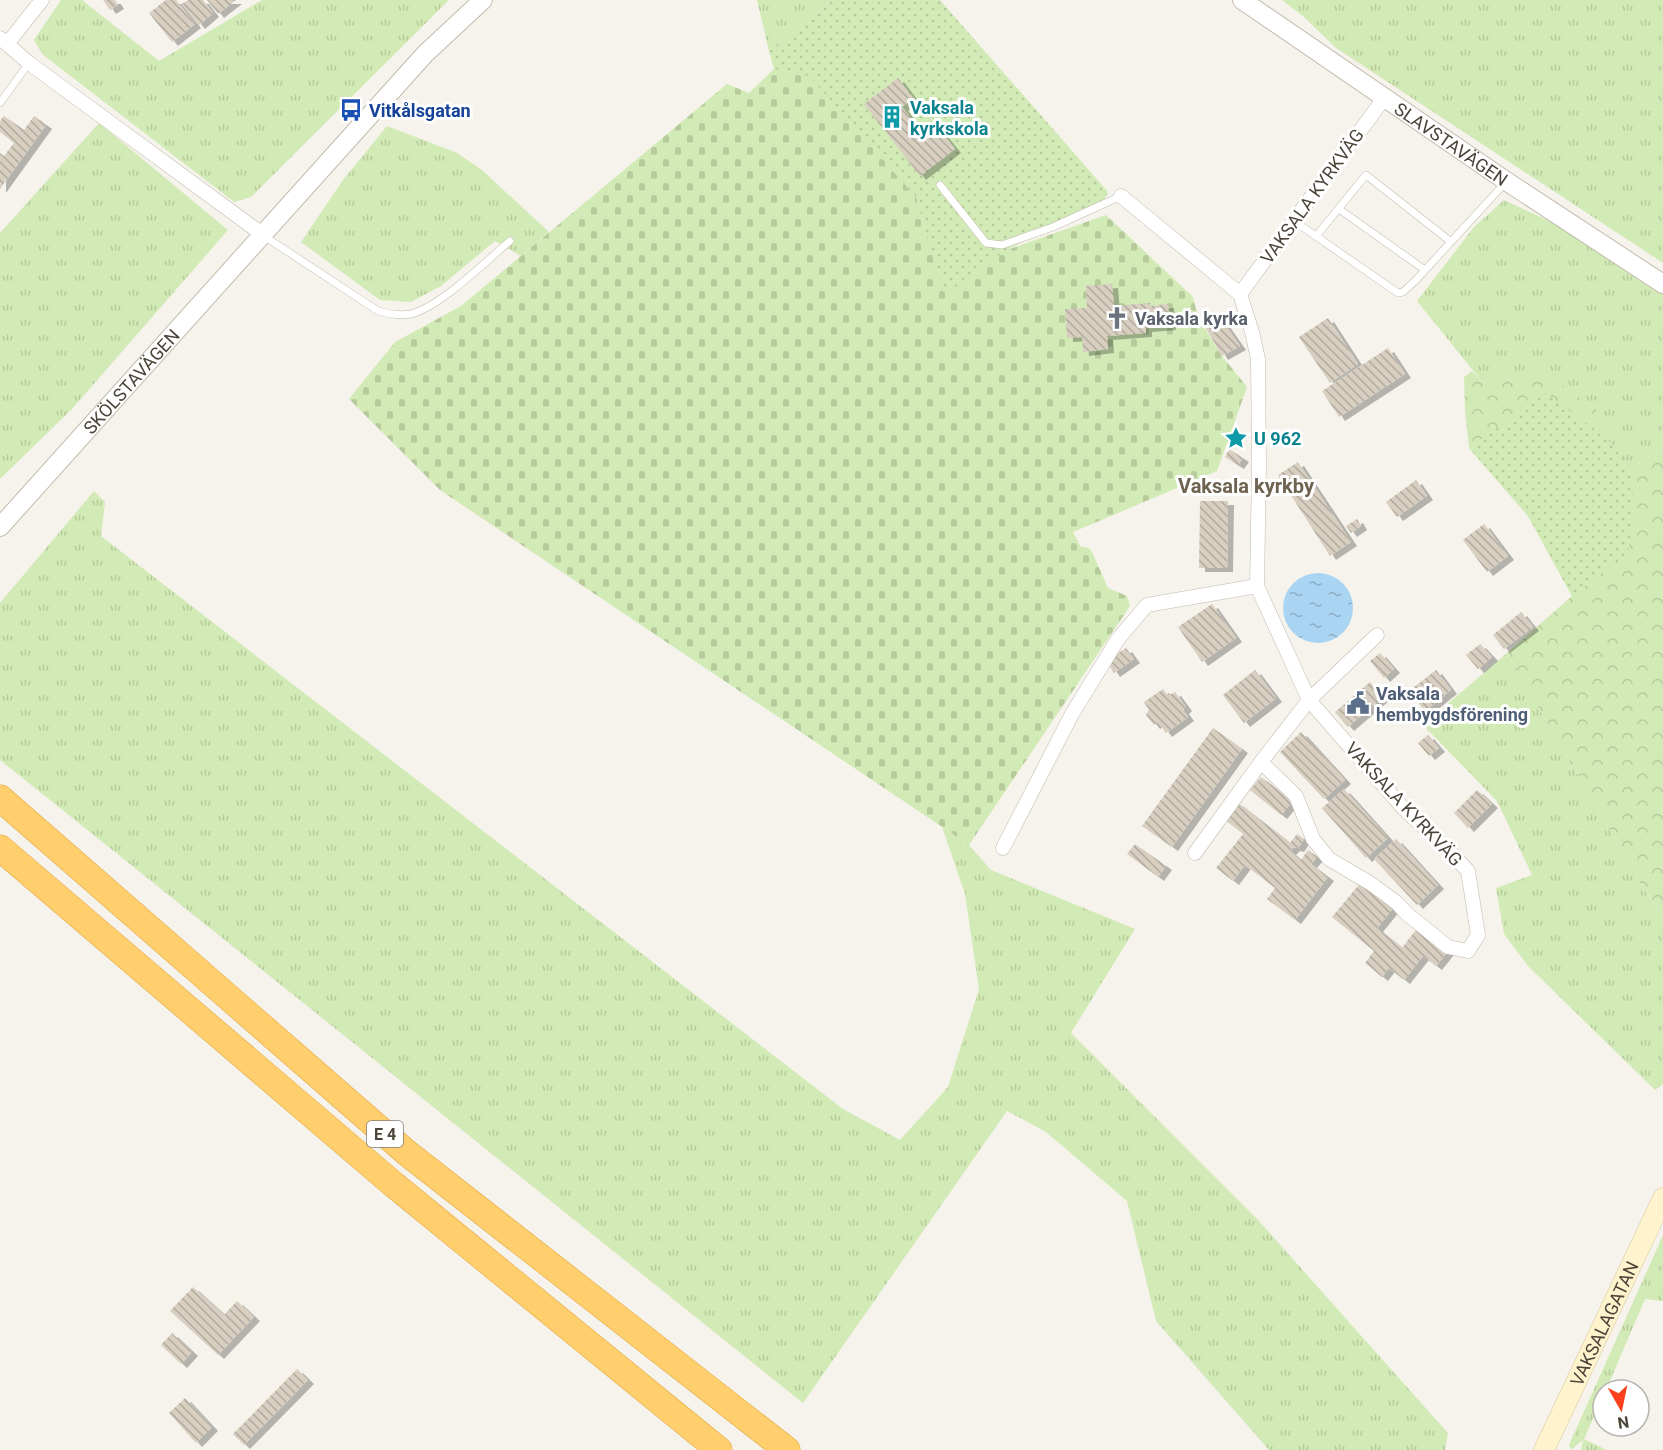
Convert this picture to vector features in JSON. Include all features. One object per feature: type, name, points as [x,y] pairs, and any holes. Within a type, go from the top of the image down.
[{"type":"highway","name":"E 4","points":[[0,798],[407,1153],[787,1450]]},
{"type":"highway","name":"E 4","points":[[0,848],[393,1184],[719,1450]]},
{"type":"main road","name":"VAKSALAGATAN","points":[[1544,1450],[1663,1198]]},
{"type":"street","points":[[42,0],[4,41],[29,63],[262,234]]},
{"type":"street","name":"SKÖLSTAVÄGEN","points":[[0,527],[95,424],[262,234],[425,54],[483,0]]},
{"type":"street","name":"SLAVSTAVÄGEN","points":[[1242,0],[1506,181],[1663,284]]},
{"type":"street","name":"VAKSALA KYRKVÄG","points":[[1261,762],[1296,796],[1313,839],[1329,859],[1388,896],[1448,947],[1468,951],[1478,935],[1468,871],[1404,809],[1309,700],[1257,586],[1258,359],[1240,294],[1385,97]]},
{"type":"street","points":[[1121,196],[1240,294]]},
{"type":"street","points":[[1003,848],[1072,714],[1118,639],[1148,605],[1257,586]]},
{"type":"street","points":[[1195,853],[1309,700],[1377,635]]},
{"type":"lane","points":[[1,100],[29,63]]},
{"type":"lane","points":[[1317,236],[1366,175],[1450,242]]},
{"type":"lane","points":[[1294,221],[1398,293],[1403,292],[1425,270],[1506,181]]},
{"type":"lane","points":[[940,185],[986,243],[1002,245],[1053,227],[1121,196]]},
{"type":"lane","points":[[1339,209],[1425,270]]},
{"type":"lane","points":[[262,234],[378,311],[393,315],[411,314],[433,304],[510,241]]},
{"type":"green space","points":[[61,0],[82,0],[159,61],[262,0],[449,0],[251,197],[234,202],[42,54],[34,40]]},
{"type":"green space","points":[[757,0],[833,0],[769,51]]},
{"type":"green space","points":[[833,0],[940,0],[1108,192],[1105,199],[1005,251],[944,293],[916,197],[809,76],[774,69],[769,51]]},
{"type":"green space","points":[[1282,0],[1663,0],[1663,263],[1336,48],[1304,17]]},
{"type":"green space","points":[[774,69],[809,75],[916,197],[944,292],[1004,251],[1106,215],[1193,297],[1198,317],[1222,356],[1247,387],[1217,471],[1073,532],[1081,547],[1089,548],[1092,552],[1108,588],[1127,596],[1130,606],[969,845],[440,490],[349,399],[395,342],[461,306],[727,84],[749,93]]},
{"type":"green space","points":[[99,123],[228,230],[72,409],[0,479],[0,233]]},
{"type":"green space","points":[[387,126],[457,153],[482,170],[549,232],[521,256],[495,241],[441,286],[411,302],[380,300],[301,242],[343,180]]},
{"type":"green space","points":[[1504,200],[1564,228],[1663,290],[1663,447],[1631,468],[1604,436],[1537,375],[1483,383],[1417,301],[1474,227]]},
{"type":"green space","points":[[1472,371],[1483,383],[1537,375],[1551,377],[1603,415],[1604,436],[1631,468],[1663,447],[1663,916],[1643,888],[1507,653],[1572,596],[1528,516],[1469,448],[1464,377]]},
{"type":"green space","points":[[1546,393],[1604,436],[1631,468],[1633,521],[1628,553],[1572,596],[1528,516],[1469,448]]},
{"type":"green space","points":[[94,491],[105,502],[101,536],[843,1109],[900,1140],[948,1087],[979,989],[965,894],[942,827],[969,845],[991,870],[1135,929],[1071,1033],[1258,1220],[1448,1433],[1445,1450],[1269,1450],[1156,1321],[1127,1201],[1046,1132],[1007,1111],[803,1403],[0,760],[0,603]]},
{"type":"green space","points":[[1507,653],[1643,888],[1663,916],[1663,1084],[1655,1090],[1528,966],[1504,934],[1496,888],[1532,875],[1497,801],[1423,725]]},
{"type":"green space","points":[[1663,1235],[1663,1301],[1645,1299],[1611,1378],[1599,1378]]},
{"type":"green space","points":[[1591,1396],[1591,1423],[1584,1439],[1607,1450],[1581,1450],[1583,1440],[1571,1450],[1569,1445]]},
{"type":"water","points":[[1311,573],[1325,573],[1338,578],[1348,588],[1353,608],[1348,628],[1338,638],[1325,643],[1311,643],[1298,638],[1288,628],[1283,615],[1283,601],[1288,588],[1298,578]]},
{"type":"building","points":[[103,0],[115,0],[118,5],[110,10]]},
{"type":"building","points":[[166,0],[176,0],[195,24],[172,42],[149,13]]},
{"type":"building","points":[[188,0],[203,0],[213,13],[199,25],[182,4]]},
{"type":"building","points":[[207,0],[236,0],[218,14]]},
{"type":"building","name":"Vaksala kyrkskola","points":[[898,78],[913,98],[902,107],[926,137],[938,128],[955,149],[920,176],[864,104]]},
{"type":"building","points":[[4,116],[24,130],[34,116],[46,125],[0,189],[0,153],[4,156],[14,143],[0,132],[0,121]]},
{"type":"building","name":"Vaksala kyrka","points":[[1112,284],[1114,306],[1168,304],[1170,326],[1146,328],[1146,333],[1107,336],[1108,349],[1083,352],[1082,337],[1067,338],[1065,309],[1087,308],[1086,286]]},
{"type":"building","points":[[1219,316],[1240,346],[1222,356],[1204,325]]},
{"type":"building","points":[[1328,318],[1358,364],[1330,383],[1299,337]]},
{"type":"building","points":[[1388,348],[1405,374],[1339,417],[1322,391]]},
{"type":"building","points":[[1229,449],[1243,458],[1238,465],[1225,457]]},
{"type":"building","points":[[1298,462],[1351,542],[1330,556],[1278,475]]},
{"type":"building","points":[[1416,480],[1427,496],[1397,517],[1386,502]]},
{"type":"building","points":[[1200,501],[1228,501],[1227,568],[1199,568]]},
{"type":"building","points":[[1357,519],[1361,526],[1351,533],[1346,526]]},
{"type":"building","points":[[1484,524],[1508,556],[1487,572],[1463,540]]},
{"type":"building","points":[[1212,604],[1236,638],[1202,662],[1178,627]]},
{"type":"building","points":[[1521,612],[1533,627],[1504,649],[1493,635]]},
{"type":"building","points":[[1480,644],[1492,657],[1478,669],[1466,655]]},
{"type":"building","points":[[1126,648],[1134,659],[1114,673],[1106,661]]},
{"type":"building","points":[[1380,653],[1394,669],[1384,678],[1370,661]]},
{"type":"building","points":[[1255,670],[1276,698],[1244,723],[1223,695]]},
{"type":"building","points":[[1436,670],[1451,690],[1425,711],[1409,691]]},
{"type":"building","points":[[1370,682],[1383,697],[1348,727],[1335,712]]},
{"type":"building","points":[[1163,689],[1168,696],[1175,692],[1186,707],[1183,710],[1188,717],[1166,733],[1158,722],[1154,725],[1146,715],[1149,710],[1144,702]]},
{"type":"building","points":[[1213,728],[1242,749],[1172,847],[1142,826]]},
{"type":"building","points":[[1301,732],[1345,780],[1324,799],[1280,752]]},
{"type":"building","points":[[1428,735],[1439,748],[1429,756],[1418,743]]},
{"type":"building","points":[[1261,777],[1292,802],[1281,815],[1250,790]]},
{"type":"building","points":[[1344,789],[1388,838],[1366,858],[1322,808]]},
{"type":"building","points":[[1477,790],[1492,804],[1468,828],[1454,813]]},
{"type":"building","points":[[1237,802],[1290,843],[1297,834],[1304,839],[1298,848],[1294,847],[1290,851],[1301,860],[1308,850],[1317,857],[1311,864],[1328,877],[1295,920],[1267,899],[1275,888],[1245,865],[1233,881],[1216,868],[1243,834],[1224,819]]},
{"type":"building","points":[[1396,839],[1438,885],[1417,905],[1374,859]]},
{"type":"building","points":[[1135,844],[1166,866],[1158,877],[1127,854]]},
{"type":"building","points":[[1362,881],[1394,907],[1377,928],[1402,948],[1418,927],[1448,951],[1436,966],[1423,956],[1404,980],[1389,968],[1382,977],[1365,963],[1374,951],[1332,917]]},
{"type":"building","points":[[193,1287],[224,1315],[237,1301],[254,1317],[218,1355],[170,1311]]},
{"type":"building","points":[[172,1333],[192,1352],[181,1364],[161,1345]]},
{"type":"building","points":[[297,1369],[308,1380],[244,1445],[233,1434]]},
{"type":"building","points":[[185,1398],[212,1427],[196,1443],[169,1413]]},
{"type":"place","name":"Vitkålsgatan","points":[[351,110]]},
{"type":"place","name":"Vaksala kyrkskola","points":[[892,117]]},
{"type":"place","name":"Vaksala kyrka","points":[[1117,318]]},
{"type":"place","name":"U 962","points":[[1236,438]]},
{"type":"place","name":"Vaksala hembygdsförening","points":[[1358,703]]},
{"type":"district","name":"Vaksala kyrkby","points":[[1246,486]]}]
